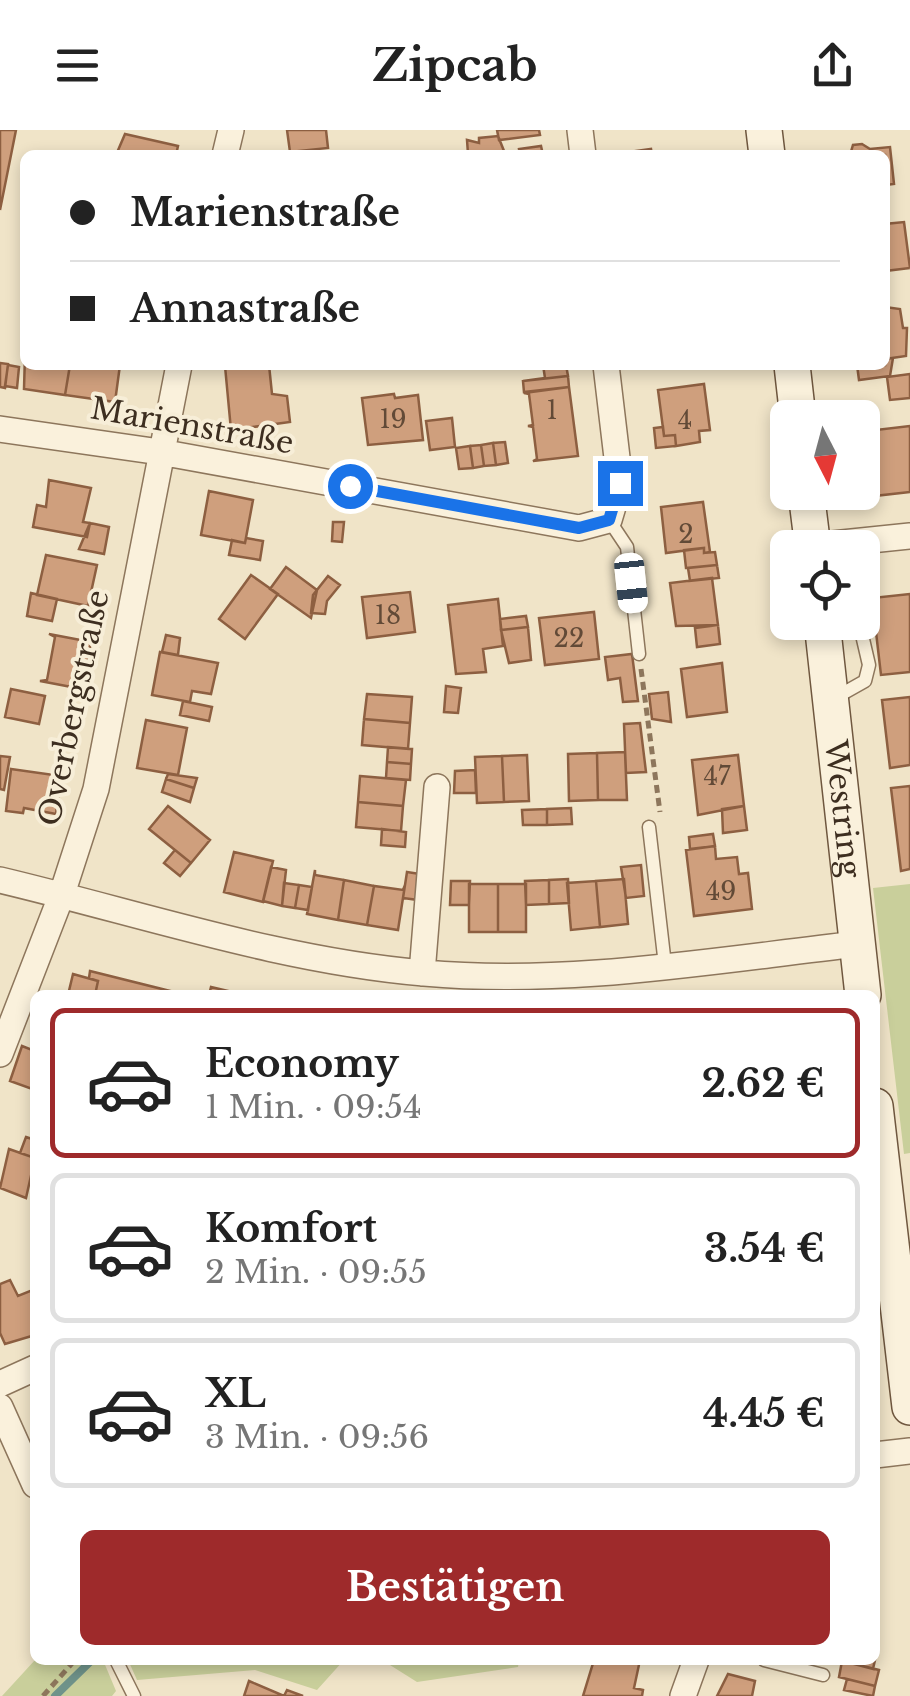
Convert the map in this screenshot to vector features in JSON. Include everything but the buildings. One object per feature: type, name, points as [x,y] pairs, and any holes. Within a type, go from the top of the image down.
[{"type":"street","name":"Overbergstraße","points":[[0,1054],[62,894],[96,789],[178,370]]},
{"type":"street","points":[[607,370],[620,483],[609,520]]},
{"type":"street","points":[[793,370],[796,400]]},
{"type":"street","name":"Marienstraße","points":[[0,429],[160,452],[579,528],[609,520]]},
{"type":"street","points":[[880,540],[910,536]]},
{"type":"street","name":"Westring","points":[[824,640],[863,990]]},
{"type":"street","points":[[406,979],[437,787]]},
{"type":"street","points":[[0,880],[406,979],[499,978],[858,944]]},
{"type":"street","points":[[880,1149],[910,1407]]},
{"type":"street","points":[[0,1384],[30,1370]]},
{"type":"street","points":[[0,1408],[30,1474]]},
{"type":"street","points":[[880,1454],[910,1451]]},
{"type":"street","points":[[683,1696],[694,1665]]},
{"type":"lane","points":[[609,520],[627,548],[639,654]]},
{"type":"lane","points":[[830,700],[865,681],[870,665],[864,640]]},
{"type":"lane","points":[[649,826],[665,965]]},
{"type":"lane","points":[[118,1665],[134,1696]]},
{"type":"lane","points":[[784,1665],[823,1675]]},
{"type":"path","points":[[639,654],[660,812],[649,826]]},
{"type":"path","points":[[43,1696],[71,1665]]},
{"type":"green space","points":[[910,884],[910,1153],[904,1154],[873,888]]},
{"type":"green space","points":[[30,1665],[105,1665],[116,1691],[112,1696],[2,1696]]},
{"type":"green space","points":[[130,1665],[340,1665],[317,1690],[255,1670],[137,1680]]},
{"type":"green space","points":[[390,1665],[518,1665],[518,1667],[417,1682]]},
{"type":"waterway","points":[[55,1696],[87,1665]]},
{"type":"route","points":[[350,486],[579,528],[609,520],[620,483]]}]
